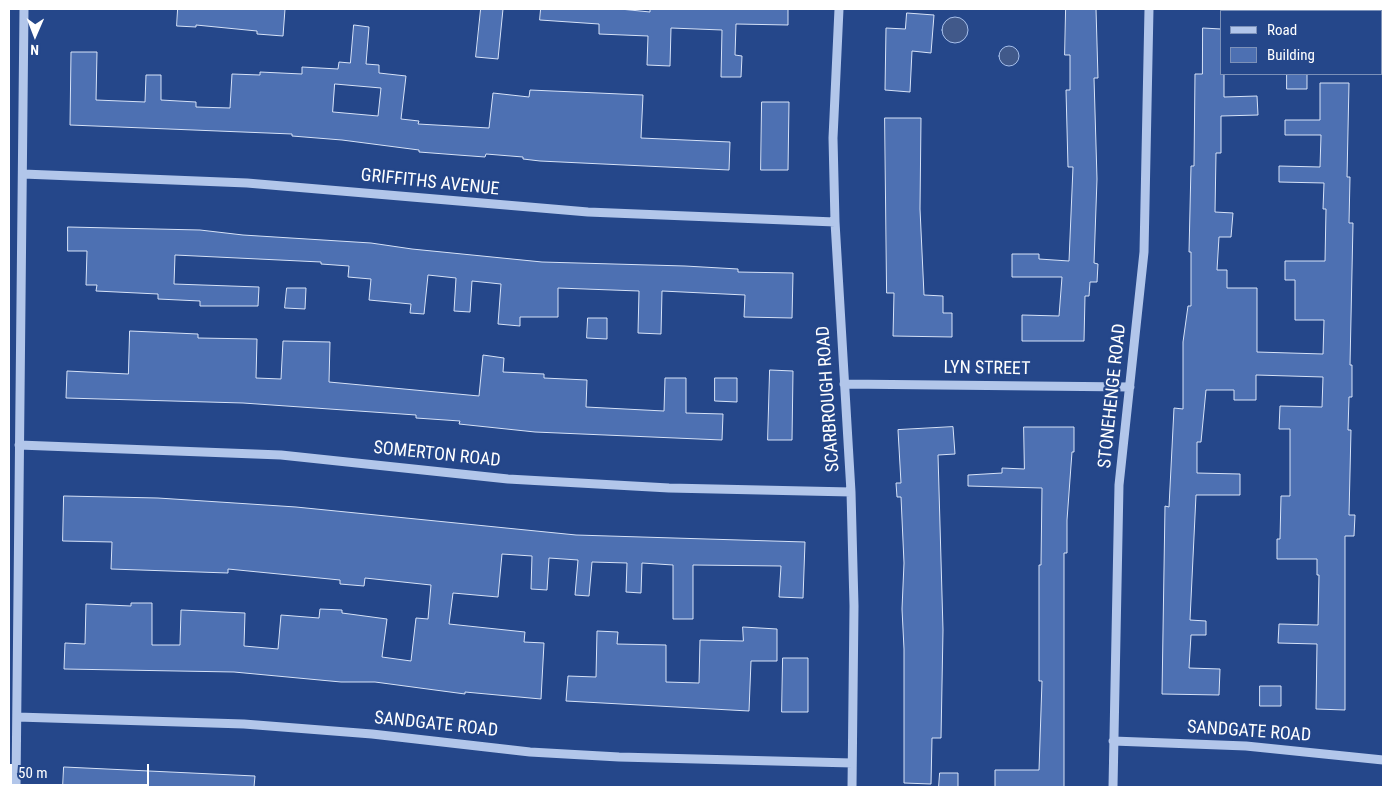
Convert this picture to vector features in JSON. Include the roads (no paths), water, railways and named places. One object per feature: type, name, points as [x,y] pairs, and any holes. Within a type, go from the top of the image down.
[{"type":"street","points":[[16,787],[24,9]]},
{"type":"street","name":"SCARBROUGH ROAD","points":[[839,9],[833,138],[834,222],[851,492],[854,606],[852,787]]},
{"type":"street","name":"STONEHENGE ROAD","points":[[1112,787],[1120,485],[1144,252],[1149,9]]},
{"type":"street","name":"GRIFFITHS AVENUE","points":[[23,174],[247,183],[329,189],[505,207],[588,212],[834,222]]},
{"type":"street","name":"LYN STREET","points":[[844,384],[1130,387]]},
{"type":"street","name":"SOMERTON ROAD","points":[[20,446],[281,455],[508,479],[669,488],[851,492]]},
{"type":"street","name":"SANDGATE ROAD","points":[[17,717],[244,724],[579,754],[852,763]]},
{"type":"street","name":"SANDGATE ROAD","points":[[1113,741],[1246,746],[1383,760]]},
{"type":"water","points":[[955,17],[964,21],[968,30],[964,39],[955,43],[946,39],[942,30],[946,21]]},
{"type":"water","points":[[1009,46],[1016,49],[1019,56],[1016,63],[1009,66],[1002,63],[999,56],[1002,49]]}]
